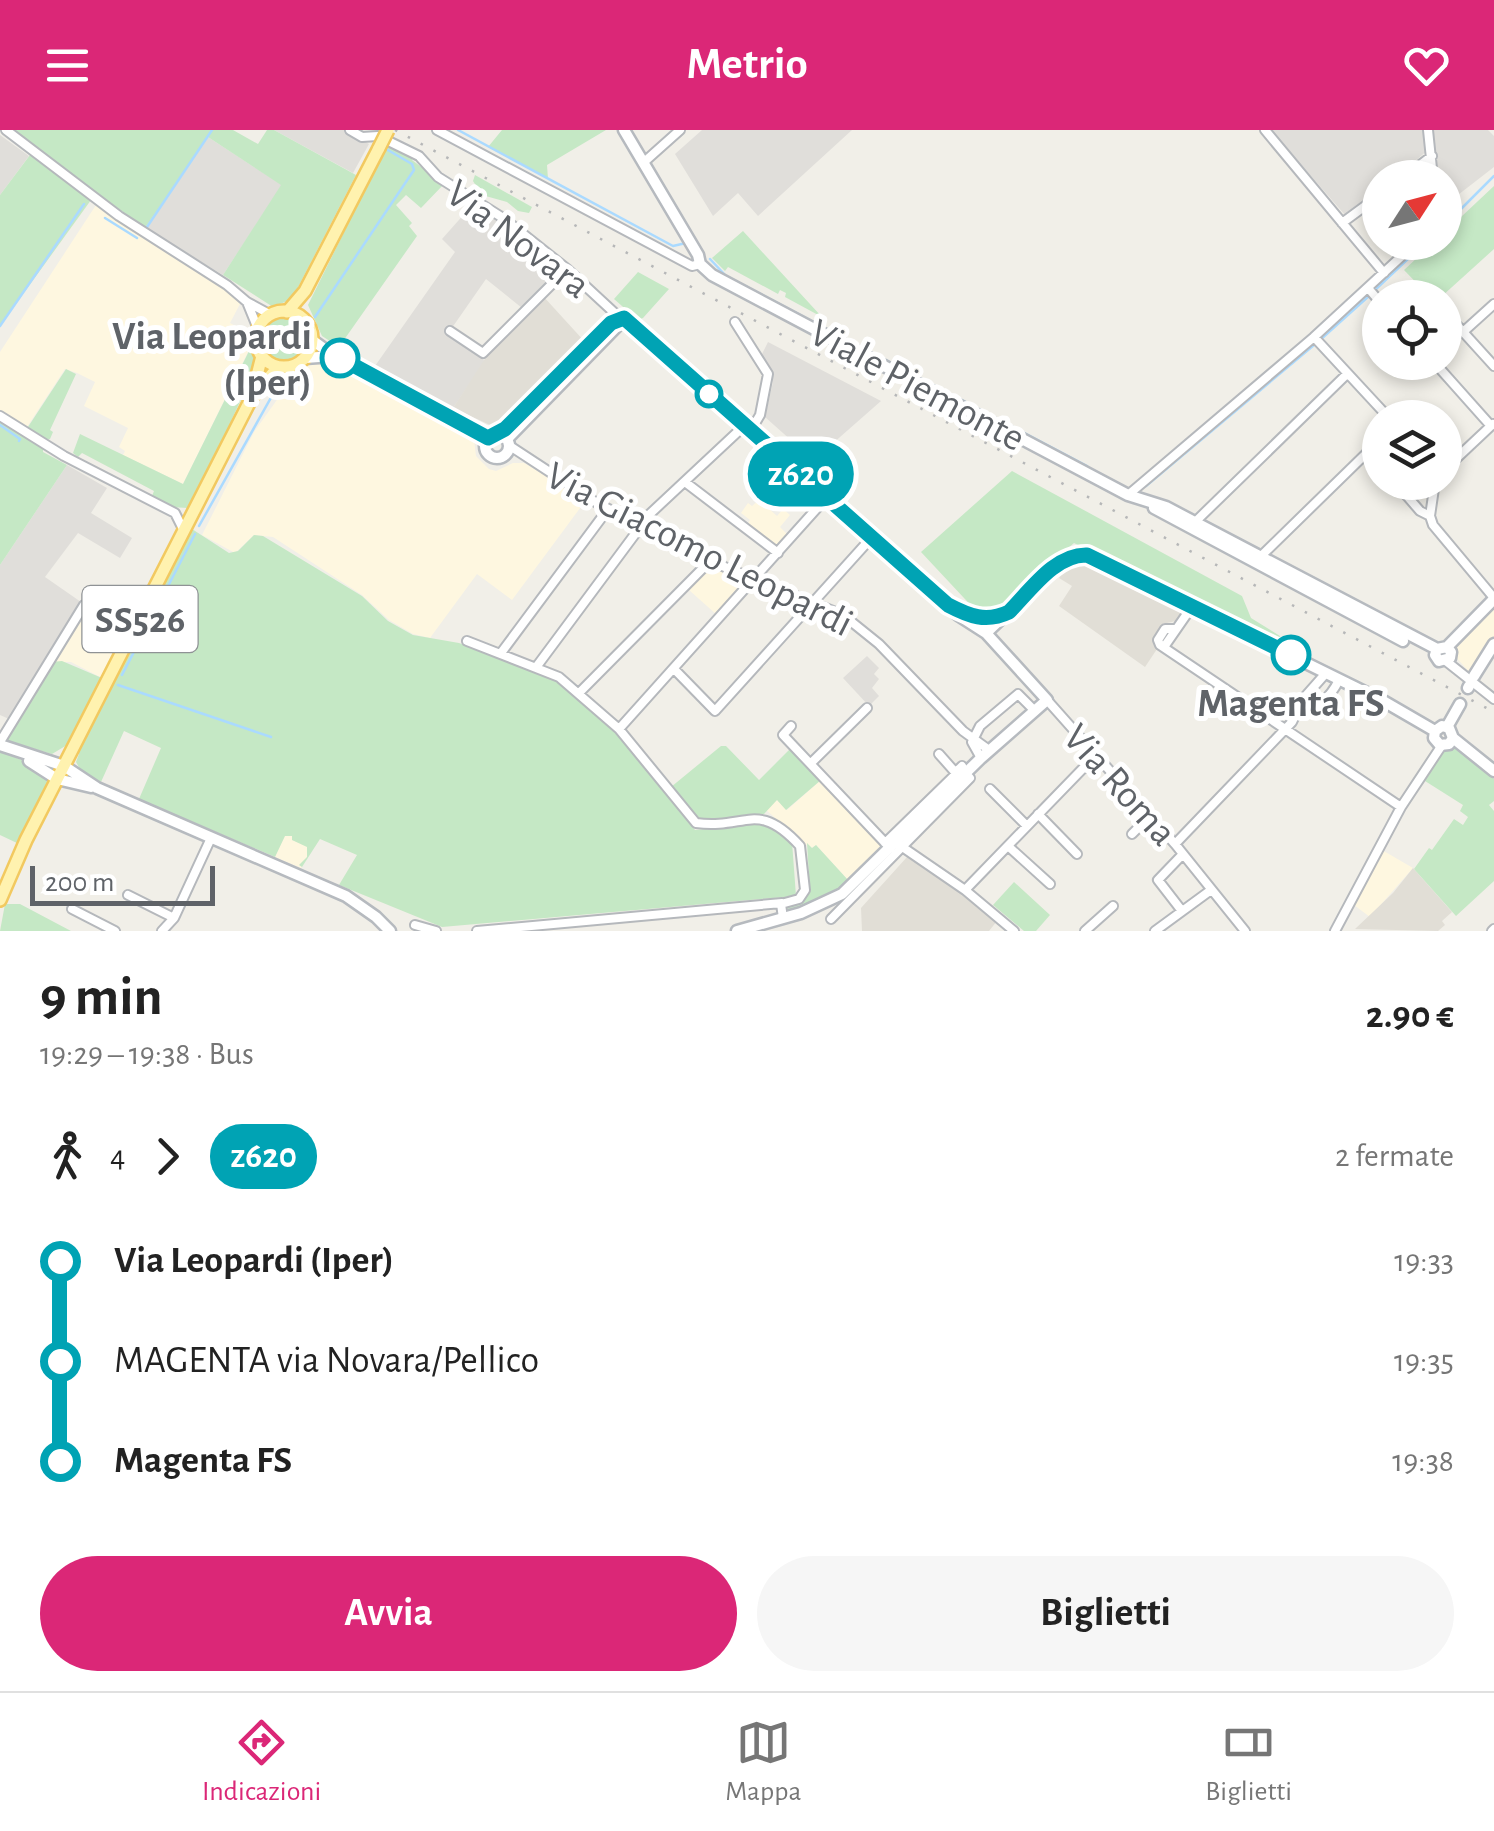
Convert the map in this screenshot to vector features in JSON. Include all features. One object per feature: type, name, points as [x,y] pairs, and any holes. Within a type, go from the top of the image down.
[{"type":"main road","points":[[287,312],[305,291],[375,141],[388,130]]},
{"type":"main road","points":[[302,318],[305,291]]},
{"type":"main road","points":[[258,329],[270,314],[287,312],[302,318],[312,340],[305,358],[293,366],[278,366],[262,356]]},
{"type":"main road","name":"SS526","points":[[0,900],[56,779],[251,398],[262,356],[256,343],[258,329]]},
{"type":"main road","name":"SS526","points":[[251,398],[278,366]]},
{"type":"street","points":[[6,130],[119,216],[270,314]]},
{"type":"street","name":"Via Novara","points":[[350,130],[420,156],[438,177],[503,218],[567,269],[948,605],[987,628]]},
{"type":"street","points":[[437,130],[692,266],[700,264],[698,254],[624,130]]},
{"type":"street","points":[[644,163],[680,130]]},
{"type":"street","points":[[1264,130],[1384,273]]},
{"type":"street","points":[[1428,130],[1432,160]]},
{"type":"street","points":[[1427,160],[1432,156]]},
{"type":"street","points":[[1342,223],[1362,208]]},
{"type":"street","points":[[1380,280],[1398,260]]},
{"type":"street","name":"Viale Piemonte","points":[[700,264],[712,275],[1192,525],[1428,654],[1443,654]]},
{"type":"street","points":[[450,331],[484,353],[567,269]]},
{"type":"street","points":[[247,302],[258,329]]},
{"type":"street","points":[[1128,495],[1362,303]]},
{"type":"street","points":[[1494,304],[1463,332],[1494,366]]},
{"type":"street","points":[[501,439],[622,318]]},
{"type":"street","points":[[537,666],[639,526],[760,415],[768,374],[735,322]]},
{"type":"street","name":"Via Giacomo Leopardi","points":[[312,340],[334,356],[501,439],[639,526],[710,562],[843,615],[878,642],[985,754]]},
{"type":"street","points":[[1316,340],[1372,400]]},
{"type":"street","name":"Via Giacomo Leopardi","points":[[305,358],[334,356]]},
{"type":"street","points":[[1192,525],[1347,374]]},
{"type":"street","points":[[1451,380],[1492,425],[1462,452]]},
{"type":"street","points":[[0,416],[64,456],[175,514],[184,534]]},
{"type":"street","points":[[1257,560],[1362,458]]},
{"type":"street","points":[[685,482],[778,553]]},
{"type":"street","points":[[619,730],[827,498]]},
{"type":"street","points":[[1411,500],[1430,516]]},
{"type":"street","points":[[1432,500],[1430,516],[1434,525],[1493,600],[1443,654],[1481,692],[1494,699]]},
{"type":"street","points":[[175,514],[197,508]]},
{"type":"street","points":[[501,653],[608,508]]},
{"type":"street","points":[[675,670],[715,710],[872,538]]},
{"type":"street","points":[[987,628],[1062,561],[1080,555],[1095,558],[1445,732],[1494,772]]},
{"type":"street","points":[[579,693],[710,562]]},
{"type":"street","points":[[3,745],[10,722],[84,605]]},
{"type":"street","points":[[1191,608],[1176,630],[1165,629],[1158,640],[1164,646],[1401,807]]},
{"type":"street","name":"Via Roma","points":[[987,628],[1094,756],[1183,854],[1240,929]]},
{"type":"street","points":[[466,642],[559,676],[619,730],[696,822],[762,818],[798,843],[805,890],[799,899],[782,903],[477,931]]},
{"type":"street","points":[[1471,683],[1494,644]]},
{"type":"street","points":[[1174,844],[1286,730],[1298,715],[1303,699],[1326,673]]},
{"type":"street","points":[[1298,715],[1315,710],[1339,680]]},
{"type":"street","points":[[972,737],[1018,694],[1035,711]]},
{"type":"street","points":[[939,754],[956,772],[962,769],[1047,700]]},
{"type":"street","points":[[1335,931],[1401,807],[1442,745],[1449,744],[1445,732],[1460,704]]},
{"type":"street","points":[[811,762],[867,708]]},
{"type":"street","points":[[0,718],[10,722]]},
{"type":"street","points":[[792,726],[782,735],[893,845],[965,890],[1014,931]]},
{"type":"street","points":[[3,745],[64,766],[97,788],[346,896],[390,931]]},
{"type":"street","points":[[3,745],[56,779],[97,788]]},
{"type":"street","points":[[965,890],[1094,756]]},
{"type":"street","points":[[737,931],[836,898],[912,826],[962,769]]},
{"type":"street","points":[[990,790],[1027,826]]},
{"type":"street","points":[[1038,814],[1078,854]]},
{"type":"street","points":[[1132,834],[1150,816]]},
{"type":"street","points":[[162,931],[174,918],[212,838]]},
{"type":"street","points":[[830,919],[893,845]]},
{"type":"street","points":[[1008,846],[1050,884]]},
{"type":"street","points":[[1182,911],[1158,880],[1183,854]]},
{"type":"street","points":[[1155,931],[1211,890]]},
{"type":"street","points":[[128,894],[174,918]]},
{"type":"street","points":[[782,903],[783,918]]},
{"type":"street","points":[[1085,931],[1113,906]]},
{"type":"street","points":[[72,909],[115,931]]},
{"type":"street","points":[[415,925],[436,931]]},
{"type":"shaded area","points":[[274,130],[345,130],[369,144],[353,173]]},
{"type":"shaded area","points":[[702,130],[852,130],[758,216],[738,193],[713,216],[675,154]]},
{"type":"shaded area","points":[[1271,130],[1425,130],[1428,150],[1416,160],[1362,160],[1362,203],[1345,215]]},
{"type":"shaded area","points":[[1431,130],[1488,130],[1494,136],[1494,167],[1462,192],[1462,160],[1437,160]]},
{"type":"shaded area","points":[[0,135],[29,156],[0,195]]},
{"type":"shaded area","points":[[208,137],[282,185],[223,275],[145,228]]},
{"type":"shaded area","points":[[474,203],[517,233],[520,244],[527,241],[561,269],[522,308],[486,279],[447,335],[485,361],[451,411],[375,366],[455,252],[442,239]]},
{"type":"shaded area","points":[[96,205],[228,291],[240,304],[230,323],[249,333],[250,348],[183,484],[123,455],[125,451],[119,447],[128,428],[84,406],[95,382],[77,373],[65,369],[25,430],[0,414],[0,352]]},
{"type":"shaded area","points":[[543,296],[585,342],[513,416],[498,424],[490,425],[453,408],[490,351]]},
{"type":"shaded area","points":[[768,342],[881,401],[815,459],[811,458],[765,417],[773,382],[761,356]]},
{"type":"shaded area","points":[[309,361],[383,385],[438,417],[474,439],[476,456],[489,469],[496,471],[513,463],[524,463],[586,500],[512,600],[477,574],[430,638],[413,634],[389,620],[362,595],[273,537],[254,535],[235,553],[202,535],[254,432]]},
{"type":"shaded area","points":[[67,465],[107,488],[91,513],[132,538],[120,558],[78,533],[45,577],[81,602],[9,719],[0,715],[0,565]]},
{"type":"shaded area","points":[[759,500],[777,516],[783,509],[790,515],[780,527],[787,534],[778,547],[747,525],[750,520],[741,513],[748,503],[752,506]]},
{"type":"shaded area","points":[[1074,560],[1089,561],[1183,611],[1176,621],[1162,624],[1154,636],[1157,649],[1145,667],[1059,606],[1072,586],[1059,578],[1062,574],[1058,568]]},
{"type":"shaded area","points":[[712,566],[741,580],[743,585],[717,615],[689,590]]},
{"type":"shaded area","points":[[1491,607],[1494,636],[1471,674],[1455,656],[1454,647]]},
{"type":"shaded area","points":[[87,609],[132,622],[102,678],[71,662],[54,662]]},
{"type":"shaded area","points":[[867,656],[879,668],[874,674],[879,679],[872,688],[879,696],[869,706],[843,678]]},
{"type":"shaded area","points":[[821,780],[883,847],[848,880],[816,845],[812,848],[805,844],[765,809],[777,800],[787,810]]},
{"type":"shaded area","points":[[285,835],[307,846],[301,868],[275,857]]},
{"type":"shaded area","points":[[1382,850],[1413,868],[1370,917],[1354,905]]},
{"type":"shaded area","points":[[907,857],[997,921],[989,931],[862,931],[861,908]]},
{"type":"shaded area","points":[[1413,868],[1452,912],[1442,921],[1445,925],[1438,931],[1355,929],[1393,893]]},
{"type":"green space","points":[[11,130],[233,130],[258,144],[267,130],[274,130],[356,175],[292,299],[273,307],[223,275],[281,185],[208,137],[145,228]]},
{"type":"green space","points":[[502,130],[606,130],[547,165],[548,179],[488,147]]},
{"type":"green space","points":[[388,143],[413,157],[444,184],[421,208],[406,195],[396,205],[412,223],[409,226],[417,236],[339,347],[322,336],[308,305]]},
{"type":"green space","points":[[30,155],[91,200],[0,326],[0,195]]},
{"type":"green space","points":[[475,175],[532,207],[529,213],[482,195],[473,181]]},
{"type":"green space","points":[[1494,186],[1494,249],[1460,280],[1414,280],[1404,270],[1415,260],[1462,260],[1462,216]]},
{"type":"green space","points":[[743,231],[821,316],[785,297],[786,293],[780,290],[778,294],[728,267],[725,271],[712,258]]},
{"type":"green space","points":[[638,272],[669,289],[638,320],[614,299]]},
{"type":"green space","points":[[283,317],[299,323],[305,339],[299,355],[283,361],[267,355],[261,339],[267,323]]},
{"type":"green space","points":[[250,349],[255,369],[188,508],[170,507],[152,496],[154,491],[82,453],[78,457],[73,453],[80,434],[183,484]]},
{"type":"green space","points":[[66,369],[76,374],[50,430],[50,439],[46,440],[26,430]]},
{"type":"green space","points":[[0,420],[67,465],[0,565]]},
{"type":"green space","points":[[1012,471],[1242,596],[1251,618],[1280,636],[1277,644],[1074,543],[997,611],[978,613],[921,552]]},
{"type":"green space","points":[[192,529],[229,553],[238,551],[254,535],[263,536],[362,596],[388,621],[413,635],[459,643],[561,681],[615,729],[695,830],[768,823],[792,842],[796,896],[442,927],[339,885],[357,855],[320,839],[302,867],[299,865],[307,857],[307,847],[292,840],[292,836],[285,836],[275,857],[139,799],[161,748],[124,731],[101,782],[81,771],[76,752]]},
{"type":"green space","points":[[62,661],[102,678],[67,745],[52,754],[4,740],[51,662]]},
{"type":"green space","points":[[726,746],[759,780],[791,748],[821,780],[786,810],[777,800],[764,814],[699,821],[671,787]]},
{"type":"green space","points":[[1456,747],[1494,779],[1494,801],[1489,805],[1494,811],[1494,881],[1456,916],[1414,869],[1454,819],[1463,825],[1468,817],[1460,811],[1463,805],[1425,781],[1444,751]]},
{"type":"green space","points":[[0,750],[34,767],[48,784],[19,844],[0,835]]},
{"type":"green space","points":[[807,843],[812,848],[816,845],[848,880],[834,893],[788,912],[787,904],[799,902],[810,893]]},
{"type":"green space","points":[[1014,882],[1050,915],[1036,931],[1024,931],[993,905]]},
{"type":"green space","points":[[5,904],[20,904],[71,931],[0,931]]},
{"type":"waterway","points":[[147,227],[212,130]]},
{"type":"waterway","points":[[458,130],[673,246],[686,243]]},
{"type":"waterway","points":[[315,317],[414,170],[412,164],[386,149]]},
{"type":"waterway","points":[[1462,208],[1494,176]]},
{"type":"waterway","points":[[0,326],[84,204]]},
{"type":"waterway","points":[[105,218],[137,238]]},
{"type":"waterway","points":[[710,259],[726,276],[1087,466]]},
{"type":"waterway","points":[[1386,280],[1407,260]]},
{"type":"waterway","points":[[1320,340],[1362,302]]},
{"type":"waterway","points":[[1146,486],[1314,345]]},
{"type":"waterway","points":[[199,526],[282,378]]},
{"type":"waterway","points":[[0,425],[19,441]]},
{"type":"waterway","points":[[122,675],[195,534]]},
{"type":"waterway","points":[[118,685],[271,737]]},
{"type":"railway","points":[[395,130],[1494,712]]},
{"type":"bus line","name":"z620","points":[[340,358],[488,438],[505,429],[611,323],[624,318],[948,605],[971,616],[998,618],[1062,561],[1087,555],[1291,655]]},
{"type":"place","name":"Via Leopardi (Iper)","points":[[340,358]]},
{"type":"place","name":"Magenta FS","points":[[1291,655]]}]
